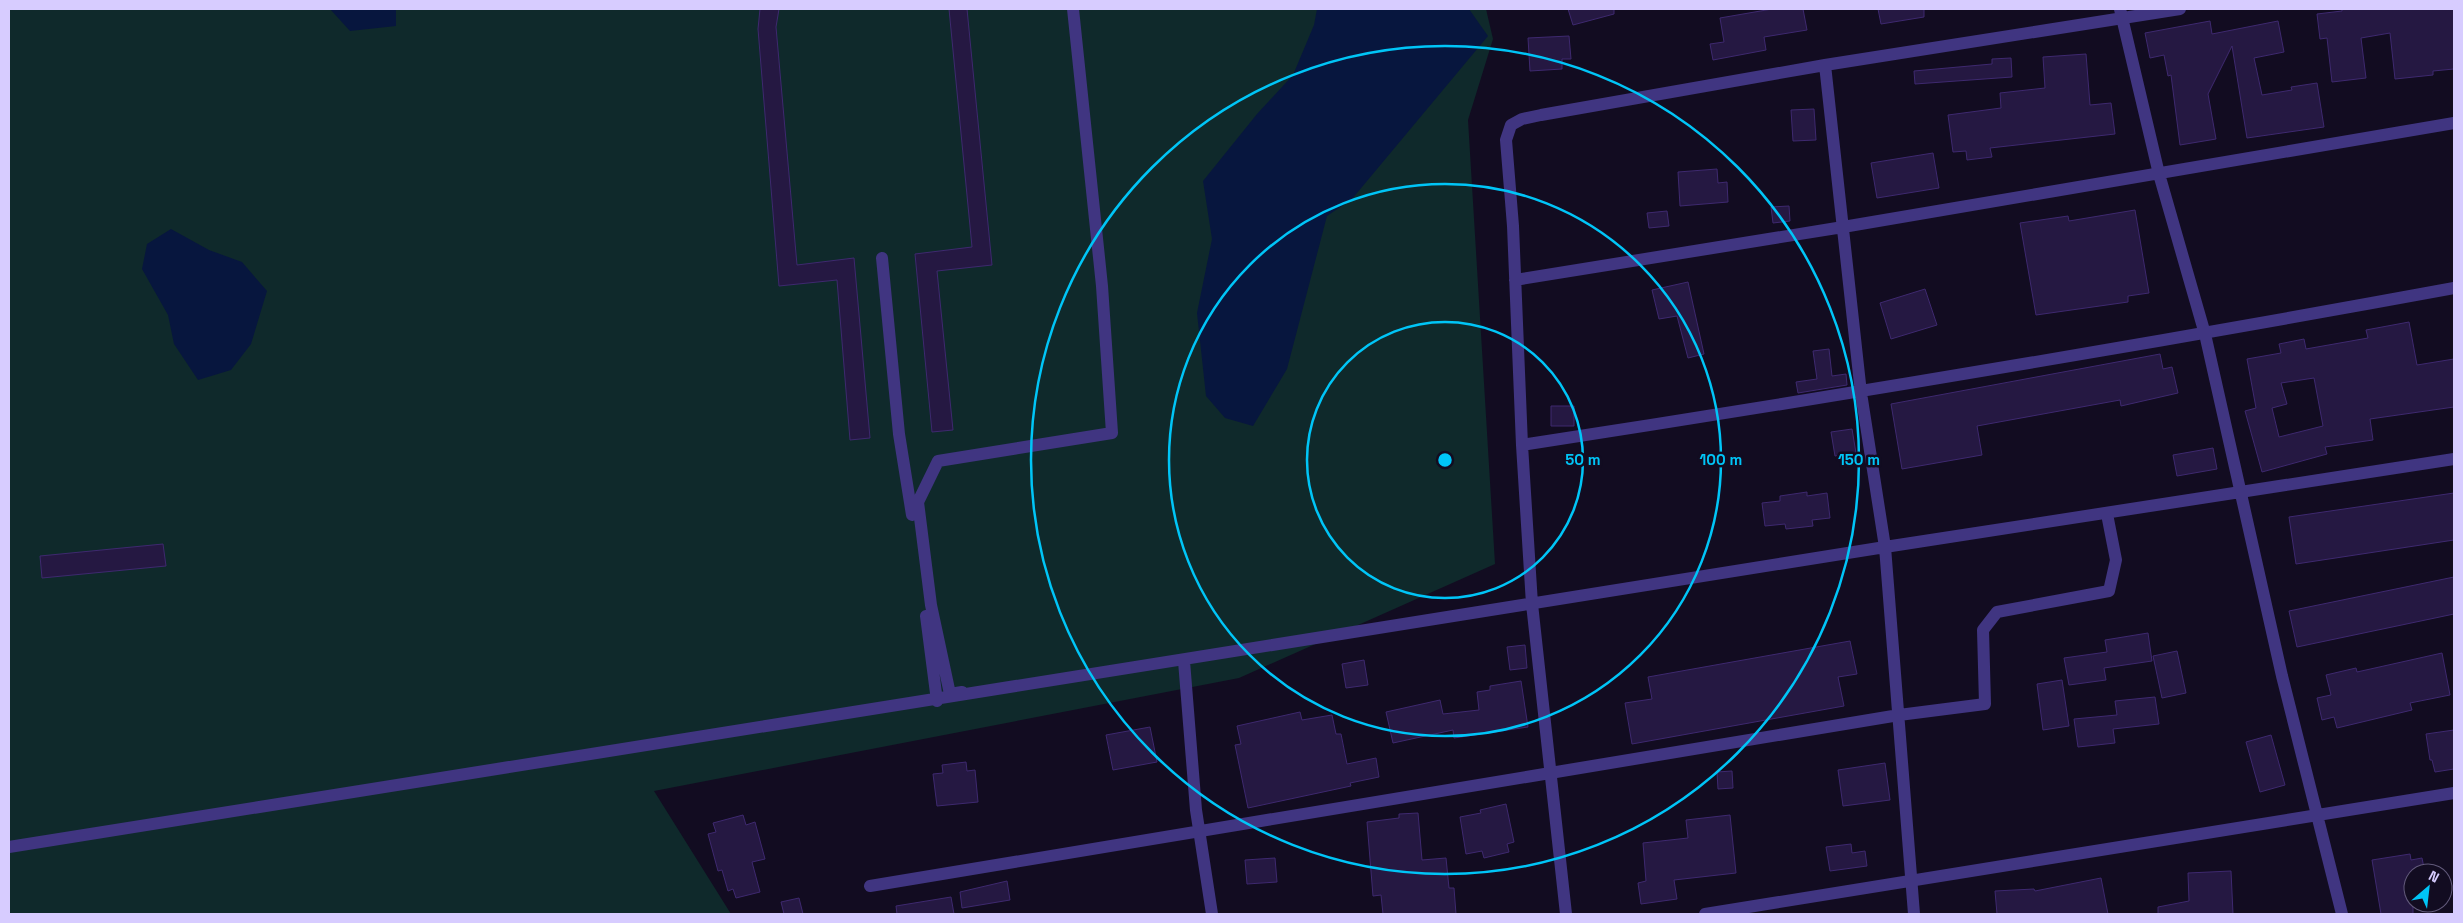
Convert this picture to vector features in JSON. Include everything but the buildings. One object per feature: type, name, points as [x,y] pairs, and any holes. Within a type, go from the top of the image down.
[{"type":"street","points":[[1073,9],[1102,286],[1112,433],[938,460],[918,502],[931,605],[950,694],[1067,673],[1271,646]]},
{"type":"street","points":[[1566,914],[1532,604],[1506,140],[1511,125],[1522,119],[1541,115],[1825,65],[2121,14],[2180,9]]},
{"type":"street","points":[[2121,14],[2159,174],[2205,334],[2282,676],[2342,914]]},
{"type":"street","points":[[1825,65],[1861,392],[1885,547],[1914,914]]},
{"type":"street","points":[[1515,280],[1843,227],[2454,123]]},
{"type":"street","points":[[882,258],[898,434],[909,489],[937,701]]},
{"type":"street","points":[[1522,445],[1861,392],[2205,334],[2454,288]]},
{"type":"street","points":[[9,847],[937,701],[1885,547],[2242,494],[2454,459]]},
{"type":"street","points":[[870,886],[1899,714],[1985,704],[1983,630],[1997,612],[2109,591],[2116,560],[2107,514]]},
{"type":"street","points":[[1184,661],[1198,831],[1212,914]]},
{"type":"street","points":[[1705,914],[2454,793]]},
{"type":"green space","points":[[9,9],[1486,9],[1493,39],[1468,120],[1495,564],[1239,678],[654,791],[731,914],[9,914]]},
{"type":"water","points":[[330,9],[396,9],[396,26],[350,31]]},
{"type":"water","points":[[1317,9],[1469,9],[1488,36],[1352,199],[1327,216],[1287,369],[1253,426],[1225,418],[1206,396],[1197,313],[1212,239],[1203,181],[1257,114],[1293,75],[1314,25]]},
{"type":"water","points":[[171,229],[209,250],[242,262],[267,291],[251,344],[231,370],[198,380],[174,344],[168,315],[142,269],[147,244]]}]
